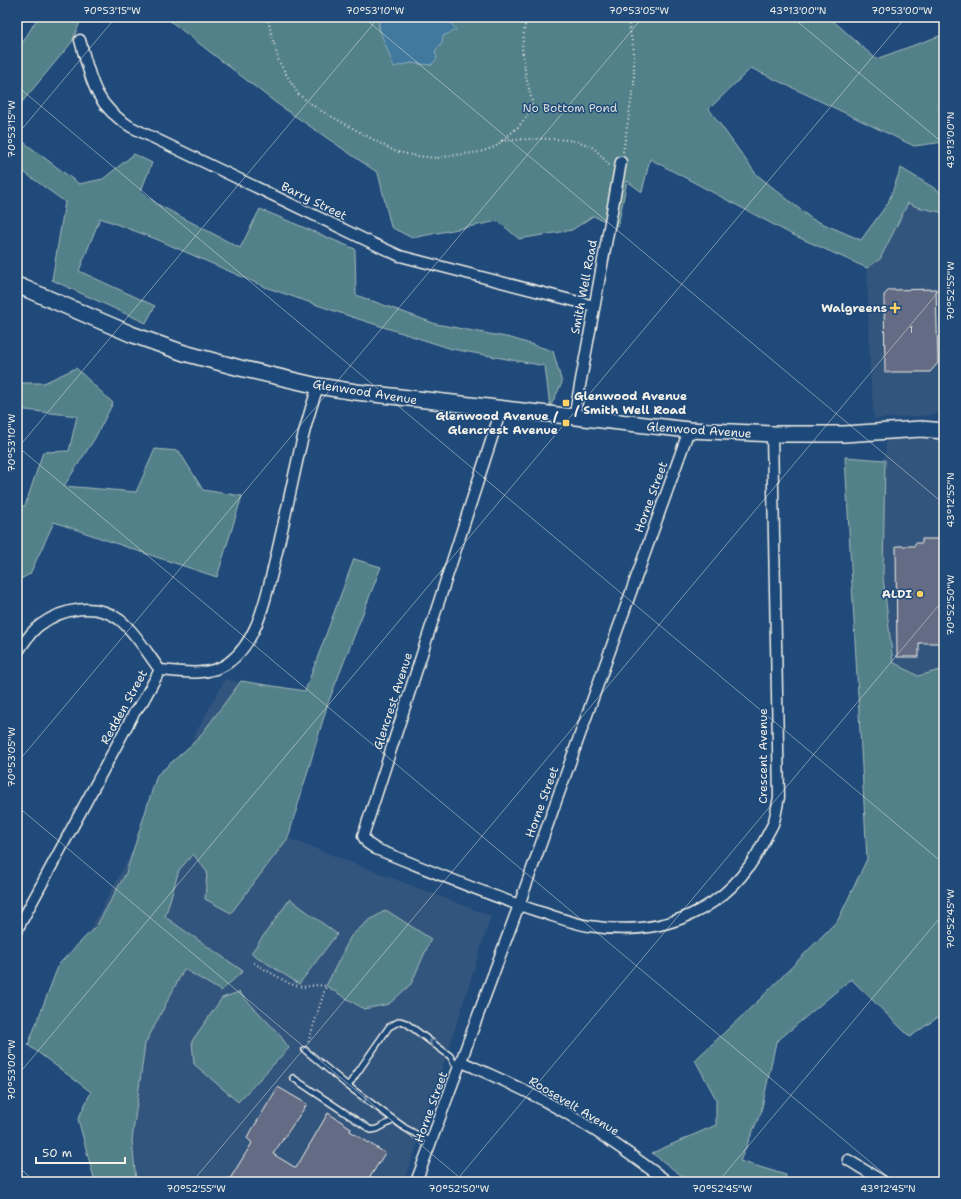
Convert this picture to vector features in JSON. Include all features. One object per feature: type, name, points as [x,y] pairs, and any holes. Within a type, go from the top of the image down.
[{"type":"street","name":"Barry Street","points":[[80,40],[99,98],[107,109],[118,119],[131,127],[400,256],[594,306]]},
{"type":"street","name":"Smith Well Road","points":[[574,418],[621,162]]},
{"type":"street","name":"Glenwood Avenue","points":[[17,285],[131,334],[164,346],[240,368],[318,386],[501,410],[689,430],[772,434],[844,434],[921,429],[944,431]]},
{"type":"street","name":"Redden Street","points":[[17,930],[134,713],[143,701],[160,670],[200,672],[227,664],[237,655],[252,632],[263,606],[277,552],[295,469],[318,386]]},
{"type":"street","name":"Glencrest Avenue","points":[[501,410],[363,836],[367,843],[376,849],[519,905]]},
{"type":"street","name":"Glenwood Avenue","points":[[921,429],[944,420]]},
{"type":"street","name":"Horne Street","points":[[416,1182],[519,905],[689,430]]},
{"type":"street","name":"Crescent Avenue","points":[[519,905],[589,926],[642,928],[670,922],[697,912],[722,897],[743,876],[759,851],[773,824],[779,798],[772,434]]},
{"type":"street","points":[[17,653],[30,634],[40,625],[61,613],[78,609],[93,609],[106,612],[119,619],[129,628],[160,670]]},
{"type":"street","name":"Roosevelt Avenue","points":[[460,1066],[550,1104],[593,1130],[668,1182]]},
{"type":"street","points":[[848,1160],[884,1182]]},
{"type":"lane","points":[[348,1086],[389,1027],[400,1021],[450,1056],[460,1066]]},
{"type":"lane","points":[[306,1050],[348,1086],[394,1120],[405,1128],[431,1142]]},
{"type":"lane","points":[[293,1078],[371,1130],[377,1129],[394,1120]]},
{"type":"path","points":[[267,17],[279,62],[298,94],[318,109],[394,151],[416,156],[437,158],[456,154],[480,152],[495,147],[518,127],[531,112],[532,101],[526,77],[522,48],[526,17]]},
{"type":"path","points":[[621,162],[634,84],[634,52],[627,17]]},
{"type":"path","points":[[501,141],[563,139],[585,144],[593,148],[618,176]]},
{"type":"path","points":[[254,963],[290,984],[303,987],[317,985],[326,986],[306,1050]]},
{"type":"shaded area","points":[[378,17],[449,17],[456,30],[443,36],[442,43],[435,51],[437,59],[431,65],[411,63],[394,67],[380,31]]},
{"type":"shaded area","points":[[908,202],[917,207],[944,213],[944,412],[930,415],[874,419],[870,372],[867,268],[880,259]]},
{"type":"shaded area","points":[[886,439],[944,439],[944,669],[918,676],[893,662],[883,577]]},
{"type":"shaded area","points":[[225,679],[328,703],[288,838],[491,916],[414,1154],[403,1182],[142,1182],[78,1119],[91,1092],[28,1045]]},
{"type":"green space","points":[[38,17],[82,17],[72,42],[17,108],[17,52]]},
{"type":"green space","name":"No Bottom Pond","points":[[165,17],[378,17],[379,28],[395,66],[411,63],[432,65],[435,51],[442,43],[443,36],[451,23],[449,17],[829,17],[876,59],[942,35],[944,42],[944,96],[937,104],[944,112],[944,142],[914,146],[751,68],[709,109],[756,174],[812,219],[861,240],[888,203],[901,168],[944,194],[944,213],[917,207],[908,203],[880,259],[867,268],[791,234],[650,159],[642,192],[627,181],[618,226],[593,216],[572,230],[519,239],[498,221],[412,238],[391,227],[378,173],[276,103]]},
{"type":"green space","points":[[17,137],[79,184],[103,179],[134,154],[152,163],[141,191],[157,204],[240,248],[260,209],[355,249],[356,295],[436,324],[511,338],[553,351],[562,383],[550,407],[545,366],[452,349],[352,317],[265,287],[156,239],[100,218],[79,271],[155,306],[146,323],[52,280],[65,202],[17,167]]},
{"type":"green space","points":[[76,368],[113,403],[95,438],[64,486],[136,492],[155,449],[179,451],[203,490],[242,496],[217,577],[54,522],[30,574],[17,581],[17,506],[25,506],[43,452],[69,451],[77,416],[17,409],[17,383],[44,383]]},
{"type":"green space","points":[[845,457],[885,460],[883,577],[893,662],[918,676],[944,669],[944,1013],[910,1037],[851,979],[776,1042],[761,1112],[740,1161],[786,1175],[786,1182],[690,1182],[652,1153],[716,1125],[716,1099],[695,1060],[759,1000],[838,920],[867,859]]},
{"type":"green space","points":[[354,559],[381,567],[328,703],[288,838],[231,913],[205,899],[207,872],[193,854],[179,870],[165,917],[243,971],[221,991],[184,969],[145,1044],[132,1140],[136,1182],[95,1182],[78,1119],[91,1092],[28,1045],[59,964],[97,925],[126,873],[157,775],[198,739],[241,681],[305,691]]},
{"type":"green space","points":[[290,899],[337,934],[299,984],[251,953]]},
{"type":"green space","points":[[386,910],[431,939],[411,984],[389,1004],[364,1009],[326,986],[351,936],[368,921]]},
{"type":"green space","points":[[239,992],[279,1034],[289,1048],[238,1102],[194,1064],[192,1041],[222,998]]},
{"type":"building","name":"Walgreens","points":[[936,289],[938,363],[930,372],[885,372],[884,295],[889,290]]},
{"type":"building","name":"ALDI","points":[[922,539],[944,539],[944,643],[919,643],[919,657],[897,657],[896,546],[915,546],[915,543],[922,543]]},
{"type":"building","points":[[278,1087],[307,1104],[273,1154],[296,1168],[328,1113],[351,1128],[350,1131],[385,1153],[367,1182],[228,1182],[252,1143],[247,1138]]},
{"type":"place","name":"Walgreens","points":[[895,308]]},
{"type":"place","name":"Glenwood Avenue / Smith Well Road","points":[[566,403]]},
{"type":"place","name":"Glenwood Avenue / Glencrest Avenue","points":[[566,423]]},
{"type":"place","name":"ALDI","points":[[920,594]]}]
